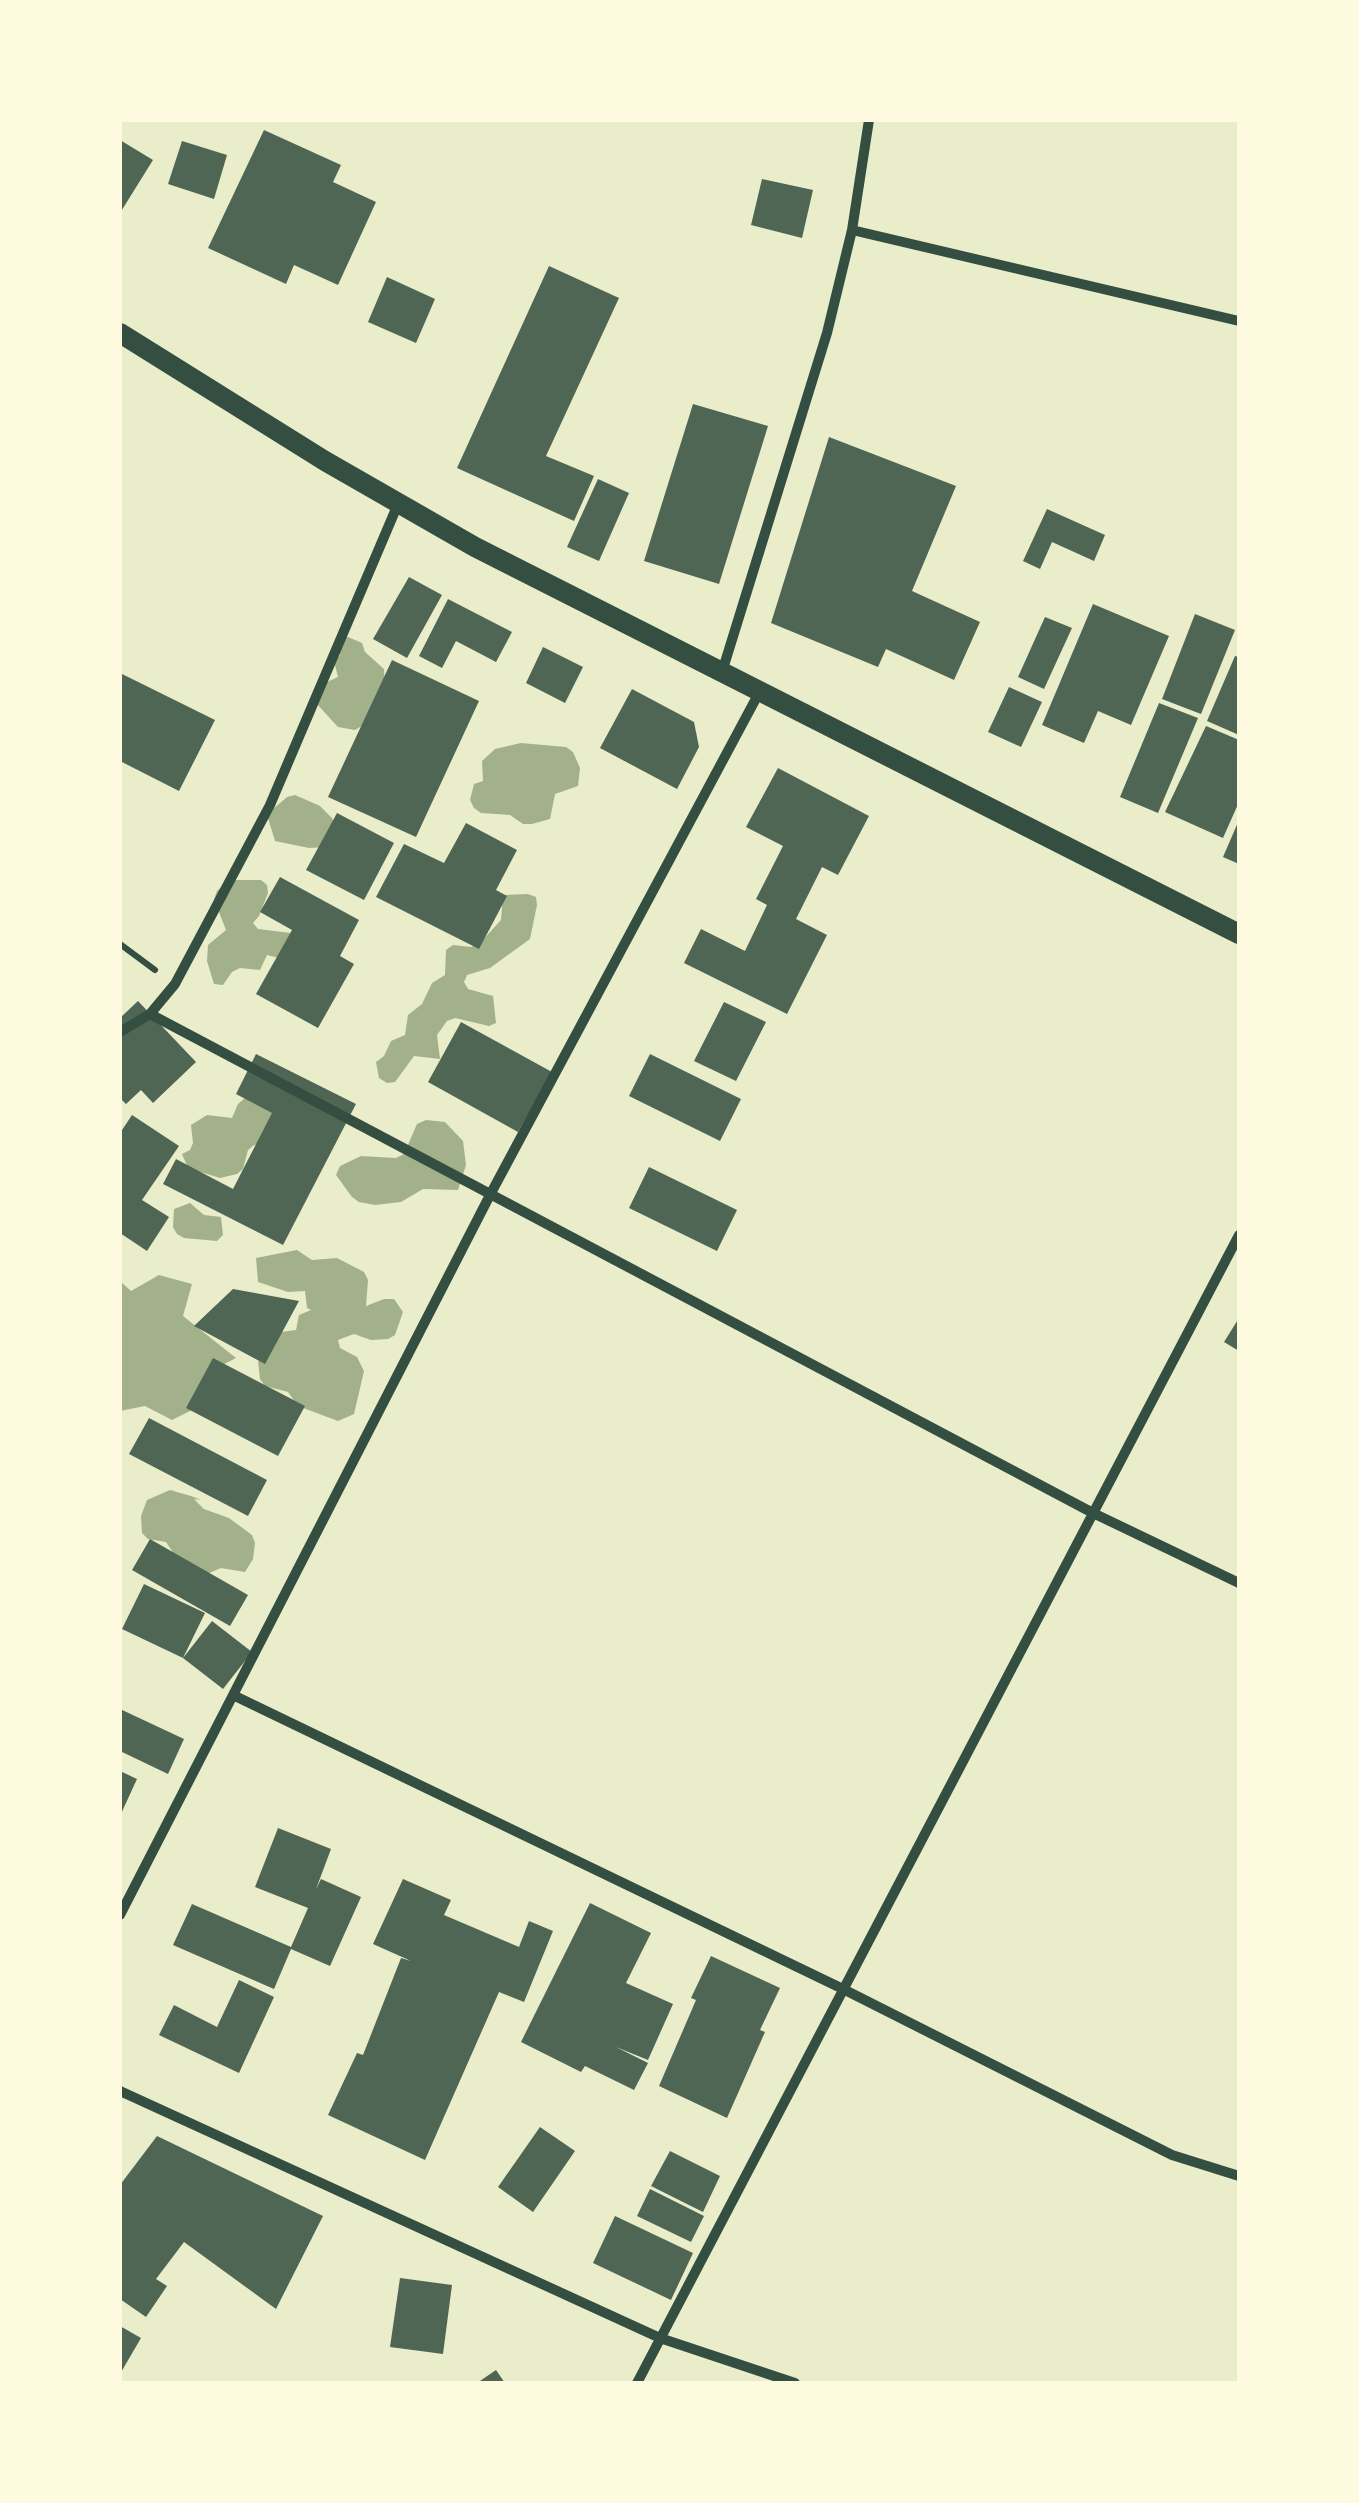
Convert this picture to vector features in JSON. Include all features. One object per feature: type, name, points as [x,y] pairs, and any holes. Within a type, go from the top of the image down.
[{"type":"main road","points":[[120,333],[398,504],[1239,934]]},
{"type":"street","points":[[722,673],[827,333],[852,230],[869,120]]},
{"type":"street","points":[[852,230],[1239,321]]},
{"type":"street","points":[[120,1032],[150,1014],[174,984],[270,804],[398,504]]},
{"type":"street","points":[[120,1915],[490,1194],[760,692]]},
{"type":"street","points":[[150,1014],[1093,1513],[1239,1583]]},
{"type":"street","points":[[637,2383],[1239,1235]]},
{"type":"street","points":[[235,1696],[843,1989],[1172,2155],[1239,2176]]},
{"type":"street","points":[[120,2091],[660,2338],[795,2383]]},
{"type":"path","points":[[120,944],[174,984]]},
{"type":"shaded area","points":[[348,637],[362,643],[365,652],[384,669],[385,694],[370,721],[355,730],[338,727],[316,703],[325,683],[338,677],[334,661],[340,655],[337,647],[340,639]]},
{"type":"shaded area","points":[[521,743],[566,747],[573,752],[580,768],[578,786],[555,794],[550,819],[532,824],[523,824],[510,815],[481,813],[470,800],[474,784],[483,781],[482,761],[495,749]]},
{"type":"shaded area","points":[[295,795],[320,806],[332,818],[335,826],[325,847],[275,841],[268,818],[287,797]]},
{"type":"shaded area","points":[[229,880],[261,880],[267,885],[268,893],[253,923],[258,929],[291,933],[283,959],[267,955],[260,970],[240,968],[223,985],[214,984],[207,961],[208,945],[226,930],[214,899]]},
{"type":"shaded area","points":[[503,895],[536,897],[537,905],[530,939],[490,968],[467,975],[464,982],[468,989],[493,996],[496,1023],[489,1026],[455,1018],[447,1021],[437,1035],[440,1059],[414,1056],[395,1082],[379,1078],[376,1062],[384,1056],[391,1041],[405,1035],[408,1015],[422,1004],[432,983],[445,975],[446,950],[453,945],[479,944],[501,920]]},
{"type":"shaded area","points":[[275,1091],[273,1144],[254,1145],[248,1150],[243,1169],[237,1174],[220,1178],[188,1168],[182,1154],[193,1143],[191,1125],[207,1115],[232,1118],[245,1098]]},
{"type":"shaded area","points":[[426,1120],[445,1122],[463,1141],[466,1165],[458,1190],[423,1189],[401,1202],[375,1205],[352,1197],[336,1175],[340,1166],[361,1156],[396,1158],[404,1154],[417,1124]]},
{"type":"shaded area","points":[[190,1203],[204,1215],[221,1217],[223,1235],[217,1241],[177,1234],[173,1227],[174,1209]]},
{"type":"shaded area","points":[[297,1250],[312,1260],[337,1258],[364,1272],[368,1280],[366,1306],[394,1299],[403,1312],[395,1335],[388,1339],[371,1340],[354,1334],[338,1340],[340,1348],[357,1357],[364,1371],[354,1414],[338,1421],[298,1406],[288,1392],[265,1386],[260,1379],[258,1361],[265,1358],[281,1332],[296,1330],[299,1315],[311,1310],[307,1308],[305,1291],[288,1292],[258,1282],[256,1258]]},
{"type":"shaded area","points":[[159,1275],[192,1284],[183,1316],[236,1358],[207,1373],[202,1405],[172,1420],[145,1406],[120,1411],[120,1281],[131,1291]]},
{"type":"shaded area","points":[[170,1490],[201,1500],[194,1499],[204,1509],[229,1518],[252,1535],[253,1559],[245,1572],[221,1568],[207,1574],[180,1563],[166,1542],[148,1539],[142,1533],[141,1516],[147,1500]]},
{"type":"building","points":[[264,130],[341,165],[333,182],[376,202],[338,285],[294,265],[286,284],[208,248]]},
{"type":"building","points":[[120,140],[153,160],[120,213]]},
{"type":"building","points":[[182,141],[227,155],[214,199],[168,184]]},
{"type":"building","points":[[762,179],[813,190],[802,238],[751,225]]},
{"type":"building","points":[[549,266],[619,298],[546,456],[594,476],[574,521],[457,468]]},
{"type":"building","points":[[387,277],[435,299],[416,343],[368,322]]},
{"type":"building","points":[[693,404],[768,426],[719,584],[644,561]]},
{"type":"building","points":[[829,437],[956,486],[912,591],[980,622],[954,680],[886,649],[878,667],[771,623]]},
{"type":"building","points":[[598,479],[629,493],[599,561],[567,547]]},
{"type":"building","points":[[1047,509],[1105,535],[1094,561],[1052,542],[1040,569],[1023,561]]},
{"type":"building","points":[[409,577],[442,595],[407,658],[373,639]]},
{"type":"building","points":[[448,599],[512,632],[496,662],[456,641],[442,668],[419,656]]},
{"type":"building","points":[[1093,604],[1169,636],[1131,725],[1098,711],[1084,743],[1042,725]]},
{"type":"building","points":[[1195,614],[1235,630],[1201,714],[1162,699]]},
{"type":"building","points":[[1045,617],[1072,628],[1044,689],[1018,677]]},
{"type":"building","points":[[543,647],[583,667],[565,703],[526,683]]},
{"type":"building","points":[[1235,656],[1239,657],[1239,735],[1207,721]]},
{"type":"building","points":[[392,660],[479,701],[416,837],[328,797]]},
{"type":"building","points":[[120,673],[215,720],[179,791],[120,761]]},
{"type":"building","points":[[1009,687],[1042,702],[1021,747],[988,732]]},
{"type":"building","points":[[632,689],[694,722],[699,747],[677,789],[600,748]]},
{"type":"building","points":[[1159,703],[1198,718],[1158,813],[1120,797]]},
{"type":"building","points":[[1206,726],[1239,740],[1239,802],[1223,838],[1165,812]]},
{"type":"building","points":[[778,768],[869,816],[838,875],[822,867],[796,919],[827,935],[787,1014],[684,963],[701,929],[745,951],[767,905],[756,899],[783,846],[746,827]]},
{"type":"building","points":[[337,813],[394,843],[364,900],[306,870]]},
{"type":"building","points":[[1239,820],[1239,864],[1223,857]]},
{"type":"building","points":[[466,823],[517,850],[496,890],[507,896],[479,949],[376,897],[404,844],[444,863]]},
{"type":"building","points":[[280,877],[359,920],[340,956],[354,964],[318,1028],[256,994],[292,930],[260,912]]},
{"type":"building","points":[[138,1001],[196,1062],[153,1103],[141,1090],[126,1104],[120,1098],[120,1018]]},
{"type":"building","points":[[724,1002],[766,1022],[736,1081],[694,1061]]},
{"type":"building","points":[[461,1022],[552,1072],[518,1132],[428,1082]]},
{"type":"building","points":[[256,1054],[356,1104],[283,1245],[163,1184],[176,1159],[233,1189],[272,1113],[236,1094]]},
{"type":"building","points":[[650,1054],[741,1099],[720,1141],[629,1096]]},
{"type":"building","points":[[132,1115],[179,1146],[142,1200],[169,1217],[147,1251],[120,1233],[120,1133]]},
{"type":"building","points":[[649,1167],[737,1210],[717,1251],[629,1208]]},
{"type":"building","points":[[233,1289],[299,1301],[265,1364],[194,1326]]},
{"type":"building","points":[[1239,1318],[1239,1351],[1224,1342]]},
{"type":"building","points":[[213,1358],[305,1406],[278,1456],[186,1408]]},
{"type":"building","points":[[149,1418],[267,1480],[248,1516],[129,1454]]},
{"type":"building","points":[[150,1539],[248,1595],[230,1626],[132,1570]]},
{"type":"building","points":[[144,1584],[205,1613],[183,1658],[122,1629]]},
{"type":"building","points":[[212,1621],[252,1652],[223,1689],[183,1658]]},
{"type":"building","points":[[120,1709],[184,1739],[168,1774],[120,1751]]},
{"type":"building","points":[[120,1771],[137,1779],[120,1816]]},
{"type":"building","points":[[278,1828],[331,1849],[316,1889],[321,1879],[361,1897],[330,1966],[291,1949],[274,1989],[173,1945],[192,1904],[291,1947],[308,1908],[255,1887]]},
{"type":"building","points":[[403,1879],[451,1900],[444,1915],[519,1947],[529,1921],[553,1931],[524,2002],[499,1992],[425,2160],[328,2115],[357,2053],[363,2055],[401,1958],[411,1961],[373,1944]]},
{"type":"building","points":[[590,1903],[651,1933],[626,1983],[673,2004],[648,2060],[616,2047],[648,2063],[634,2090],[585,2066],[581,2072],[521,2042]]},
{"type":"building","points":[[711,1956],[780,1988],[727,2118],[659,2086]]},
{"type":"building","points":[[239,1980],[274,1997],[239,2073],[159,2035],[174,2005],[217,2027]]},
{"type":"building","points":[[540,2127],[575,2151],[533,2212],[498,2187]]},
{"type":"building","points":[[157,2136],[323,2216],[276,2309],[184,2242],[156,2279],[167,2286],[146,2317],[120,2299],[120,2185]]},
{"type":"building","points":[[670,2151],[720,2176],[703,2212],[651,2186]]},
{"type":"building","points":[[650,2189],[704,2216],[691,2242],[637,2216]]},
{"type":"building","points":[[615,2216],[693,2253],[671,2300],[593,2263]]},
{"type":"building","points":[[400,2278],[452,2285],[443,2354],[390,2347]]},
{"type":"building","points":[[120,2326],[141,2338],[120,2374]]},
{"type":"building","points":[[496,2370],[505,2383],[477,2383]]}]
